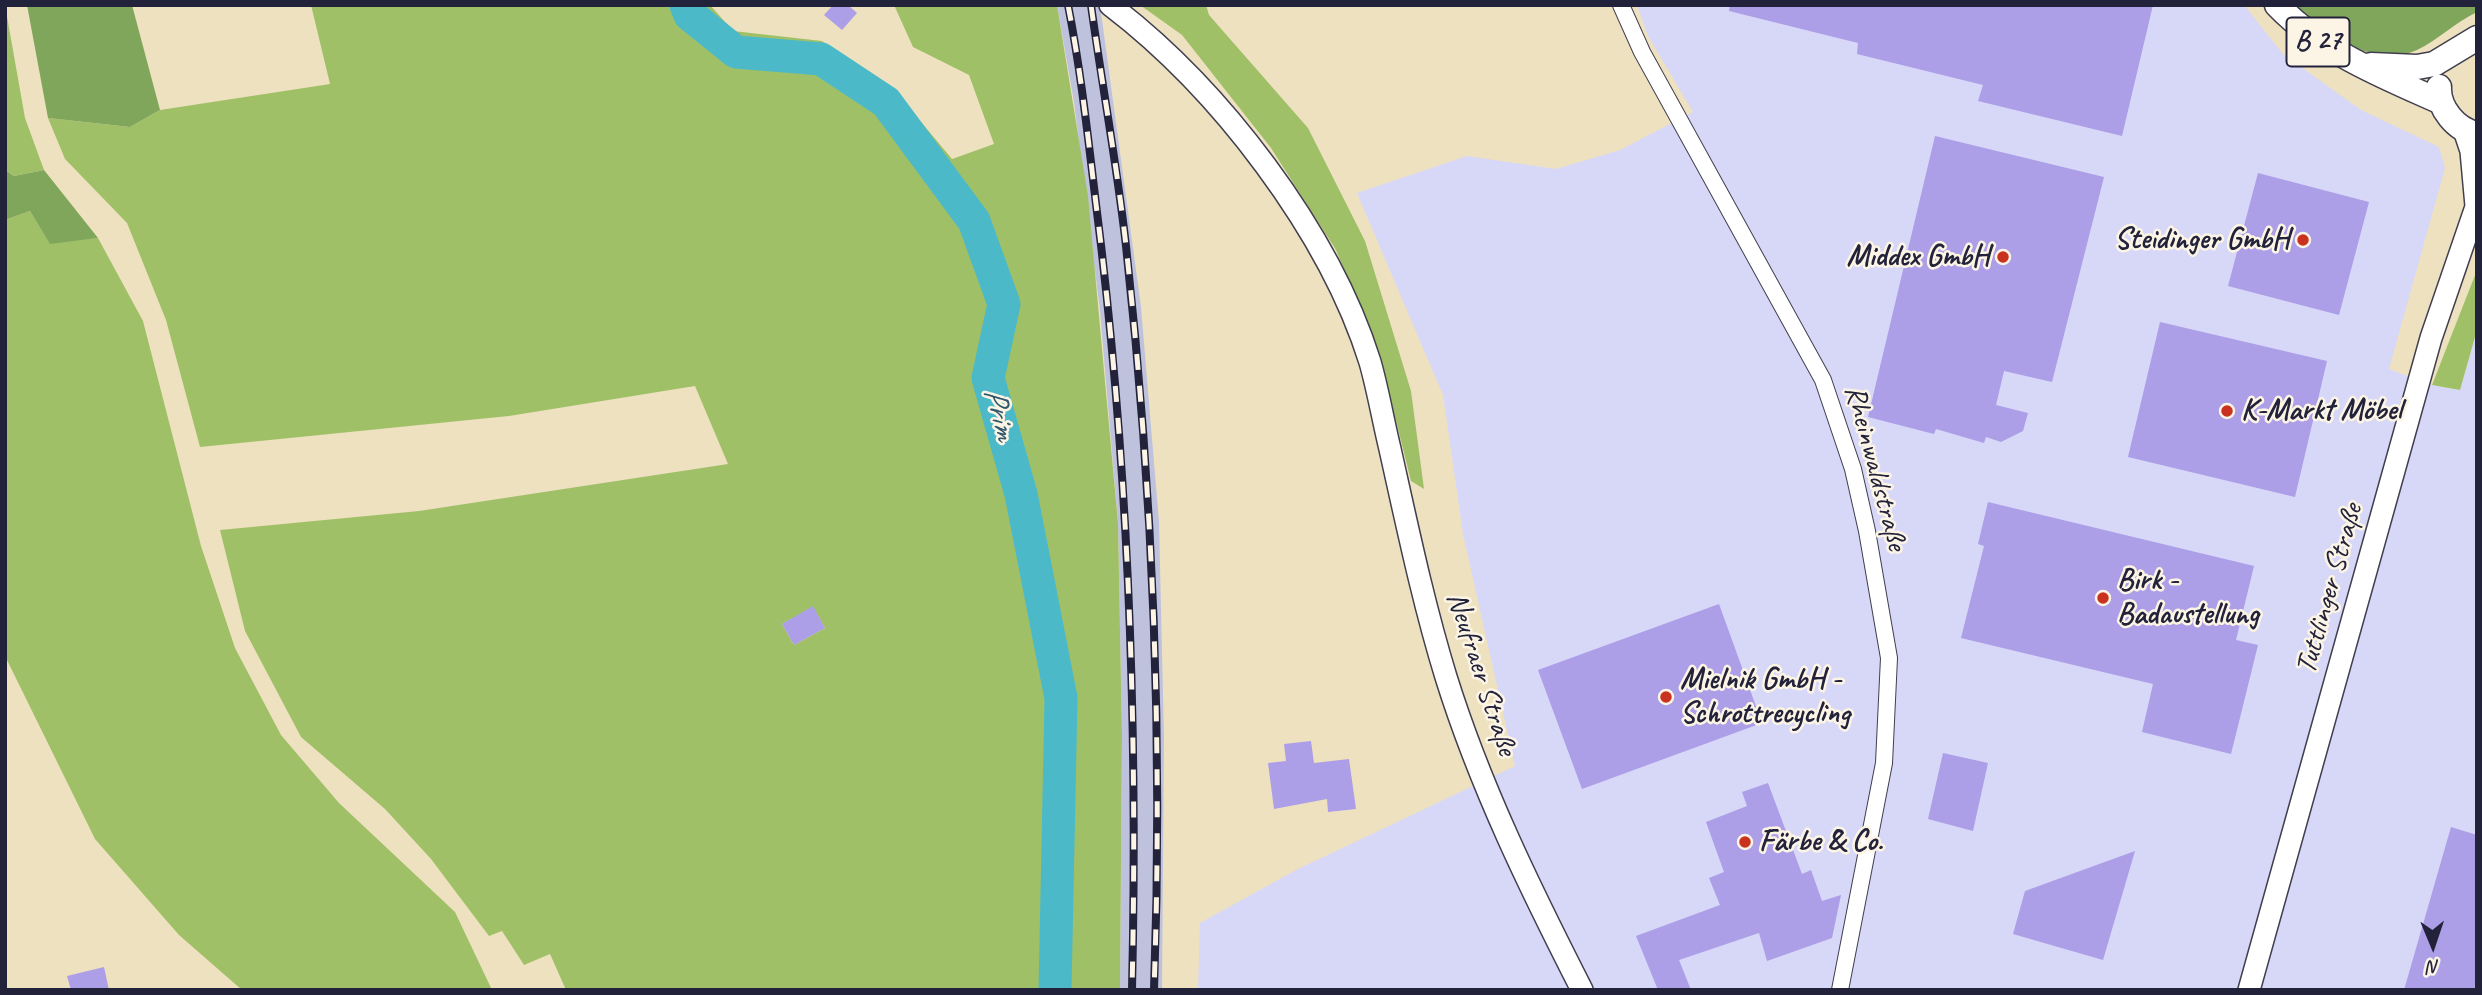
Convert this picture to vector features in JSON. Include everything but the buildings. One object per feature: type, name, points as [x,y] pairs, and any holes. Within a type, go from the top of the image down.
[{"type":"main road","name":"B 27","points":[[2277,5],[2313,39],[2367,65],[2417,67],[2444,59]]},
{"type":"main road","points":[[2471,132],[2448,114],[2441,102],[2439,81],[2444,59],[2458,47],[2475,41]]},
{"type":"main road","points":[[2367,65],[2441,102]]},
{"type":"street","name":"Neufraer Straße","points":[[1110,5],[1146,33],[1204,87],[1327,257],[1370,362],[1422,590],[1447,678],[1520,867],[1582,990]]},
{"type":"street","name":"Rheinwaldstraße","points":[[1620,5],[1642,52],[1823,380],[1856,482],[1889,658],[1884,763],[1840,990]]},
{"type":"street","name":"Tuttlinger Straße","points":[[2249,990],[2431,338],[2476,205],[2471,132]]},
{"type":"shaded area","points":[[1057,5],[1100,5],[1141,307],[1159,522],[1164,738],[1162,990],[1120,990],[1122,736],[1118,523],[1100,311],[1074,102]]},
{"type":"shaded area","points":[[1637,5],[2244,5],[2283,54],[2361,110],[2439,147],[2445,168],[2389,369],[2432,385],[2460,390],[2477,330],[2477,990],[1198,990],[1200,923],[1296,870],[1515,766],[1463,534],[1443,395],[1357,193],[1467,156],[1556,169],[1620,150],[1693,112],[1648,36]]},
{"type":"green space","points":[[5,5],[25,118],[44,170],[14,176],[5,170]]},
{"type":"green space","points":[[27,5],[132,5],[160,110],[130,127],[48,118]]},
{"type":"green space","points":[[311,5],[710,5],[733,31],[822,41],[896,92],[952,159],[994,144],[969,75],[913,47],[894,5],[1057,5],[1088,196],[1118,523],[1122,736],[1120,990],[566,990],[550,954],[524,965],[502,931],[489,936],[431,859],[385,809],[301,737],[245,631],[220,530],[419,511],[728,464],[695,386],[509,416],[200,447],[166,320],[127,223],[65,159],[48,118],[130,127],[160,110],[330,84]],"holes":[[[813,607],[825,628],[794,645],[782,624]]]},
{"type":"green space","points":[[1140,5],[1206,5],[1209,15],[1308,128],[1365,241],[1411,391],[1424,489],[1411,481],[1381,360],[1336,250],[1271,148],[1182,35]]},
{"type":"green space","points":[[2295,5],[2477,5],[2477,12],[2417,50],[2401,55],[2384,55],[2351,46],[2320,27]]},
{"type":"green space","points":[[5,170],[14,176],[44,170],[98,238],[50,244],[30,211],[5,220]]},
{"type":"green space","points":[[30,211],[50,243],[98,238],[143,321],[201,546],[235,648],[281,735],[339,803],[455,912],[492,990],[242,990],[179,935],[95,839],[5,656],[5,220]]},
{"type":"green space","points":[[2477,270],[2477,330],[2460,390],[2432,385]]},
{"type":"waterway","name":"Prim","points":[[686,5],[690,15],[736,52],[821,59],[886,102],[974,221],[1004,304],[988,378],[1021,494],[1061,698],[1055,990]]},
{"type":"railway","points":[[1068,5],[1084,104],[1107,302],[1123,498],[1129,596],[1134,793],[1132,990]]},
{"type":"railway","points":[[1091,5],[1126,246],[1149,524],[1154,618],[1157,804],[1154,990]]},
{"type":"place","name":"Steidinger GmbH","points":[[2303,240]]},
{"type":"place","name":"Middex GmbH","points":[[2003,257]]},
{"type":"place","name":"K-Markt Möbel","points":[[2227,411]]},
{"type":"place","name":"Birk - Badaustellung","points":[[2103,598]]},
{"type":"place","name":"Mielnik GmbH - Schrottrecycling","points":[[1666,697]]},
{"type":"place","name":"Färbe & Co.","points":[[1745,842]]}]
